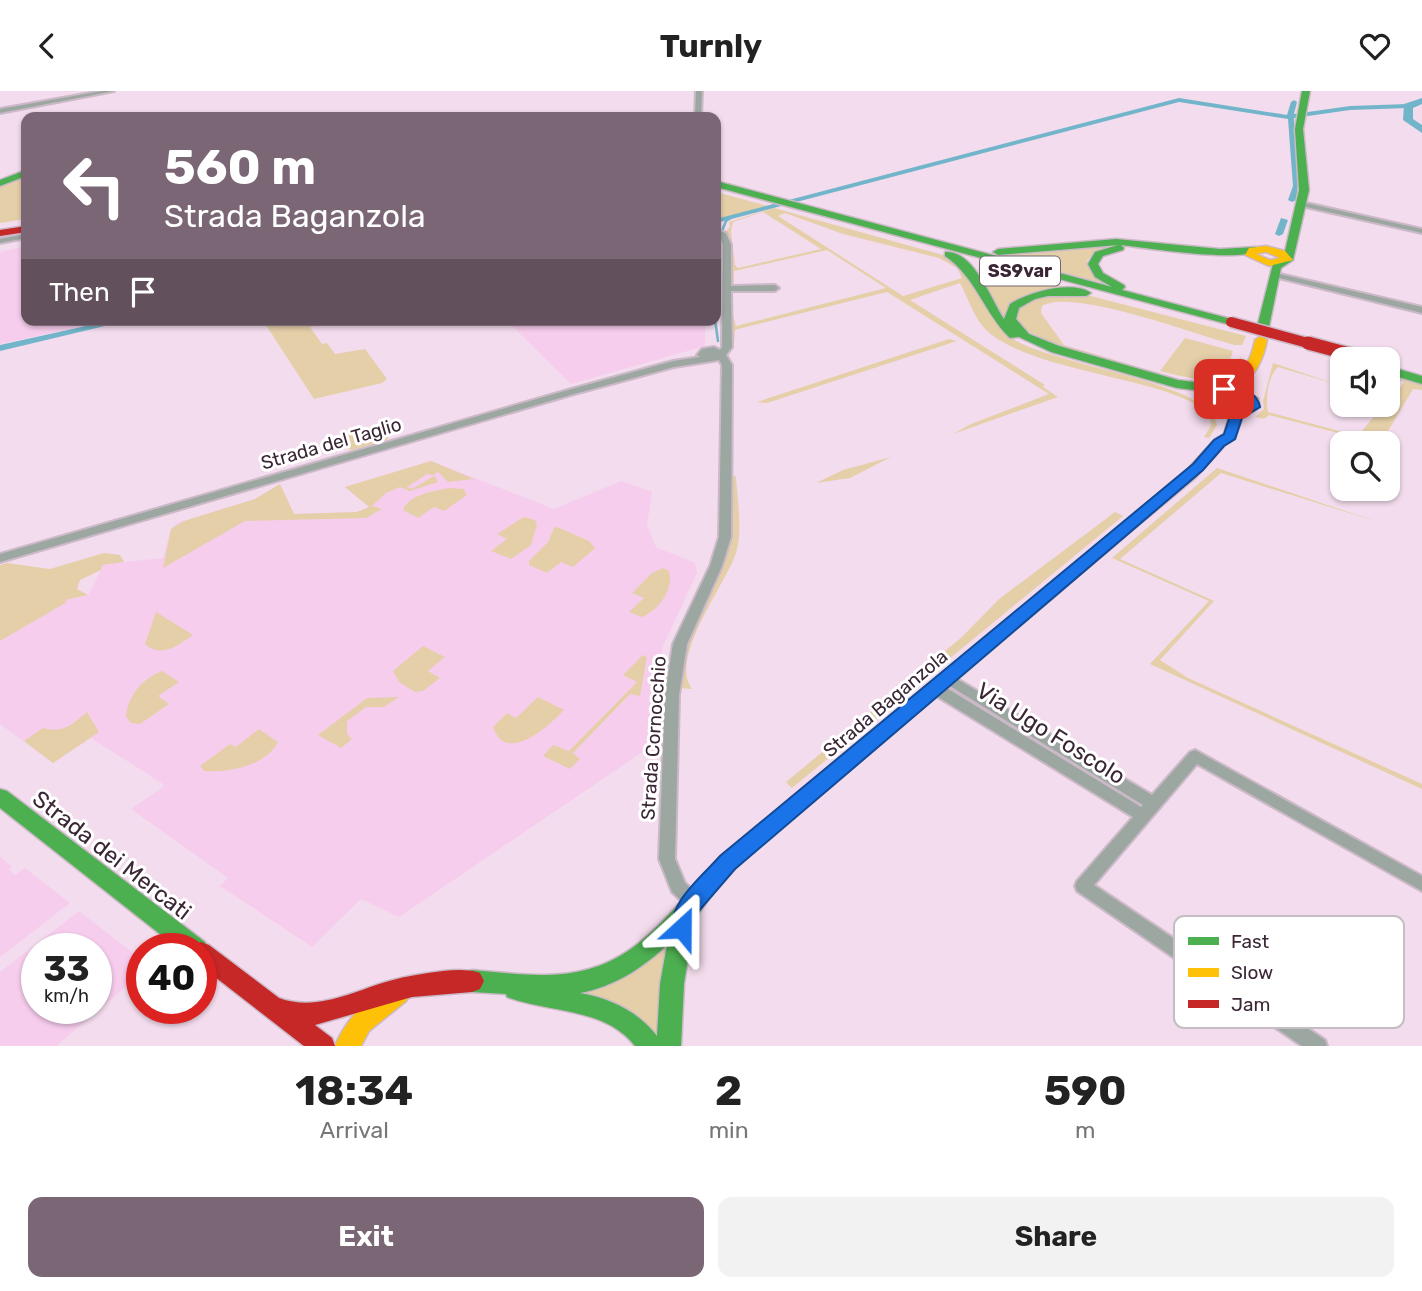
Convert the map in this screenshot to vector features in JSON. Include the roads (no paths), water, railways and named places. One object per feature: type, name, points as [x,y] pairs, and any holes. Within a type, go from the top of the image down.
[{"type":"main road","name":"Strada Baganzola","points":[[501,985],[557,987],[583,983],[609,975],[643,954],[728,862],[1186,479],[1219,443],[1230,436],[1236,416],[1249,406],[1251,390],[1262,372],[1258,359],[1262,333],[1304,186],[1301,113],[1306,91]]},
{"type":"main road","points":[[0,183],[21,175]]},
{"type":"main road","name":"SS9var","points":[[721,188],[1199,319],[1330,349]]},
{"type":"main road","name":"SS9var","points":[[818,214],[866,224],[1330,354]]},
{"type":"main road","points":[[866,224],[956,246],[999,252],[1114,242],[1209,252],[1258,253],[1282,265]]},
{"type":"main road","points":[[1,228],[21,226]]},
{"type":"main road","points":[[902,239],[950,254],[970,266],[997,320],[1015,337],[1060,354],[1171,387],[1230,412],[1249,406],[1236,391],[1177,384],[1049,347],[1022,334],[1013,324],[1010,315],[1014,306],[1027,297],[1069,292],[1101,296],[1199,319]]},
{"type":"main road","points":[[1225,323],[1116,285],[1096,272],[1093,261],[1106,251],[1134,247],[1236,256],[1258,253],[1290,242]]},
{"type":"main road","points":[[1219,443],[1223,419],[1204,396],[1208,391],[1244,380],[1258,359]]},
{"type":"main road","points":[[1400,367],[1422,373]]},
{"type":"main road","points":[[1400,374],[1422,380]]},
{"type":"main road","name":"Strada dei Mercati","points":[[0,797],[176,933]]},
{"type":"main road","points":[[669,1046],[672,984],[689,907]]},
{"type":"main road","points":[[217,964],[323,1046]]},
{"type":"main road","points":[[273,1007],[290,1015],[308,1016],[334,1011],[373,996],[450,980],[501,985],[544,1000],[622,1014],[636,1024],[650,1046]]},
{"type":"main road","points":[[346,1046],[362,1023],[407,988]]},
{"type":"street","points":[[0,111],[111,91]]},
{"type":"street","points":[[698,112],[699,91]]},
{"type":"street","points":[[1300,203],[1422,231]]},
{"type":"street","points":[[711,355],[726,348],[727,241],[721,234]]},
{"type":"street","points":[[0,241],[21,237]]},
{"type":"street","points":[[1282,265],[1422,310]]},
{"type":"street","points":[[727,289],[775,288]]},
{"type":"street","name":"Strada del Taglio","points":[[0,558],[711,355]]},
{"type":"street","name":"Strada Cornocchio","points":[[689,907],[667,859],[672,695],[680,644],[716,566],[725,537],[725,369],[711,355]]},
{"type":"street","name":"Via Ugo Foscolo","points":[[941,683],[1148,810]]},
{"type":"street","points":[[1174,950],[1083,886],[1195,756],[1422,884]]},
{"type":"street","points":[[1286,1028],[1307,1043]]},
{"type":"waterway","points":[[721,220],[1179,100],[1291,116]]},
{"type":"waterway","points":[[1422,101],[1408,106],[1408,120],[1422,130]]},
{"type":"waterway","points":[[1291,116],[1294,102]]},
{"type":"waterway","points":[[1291,116],[1350,108],[1408,106]]},
{"type":"waterway","points":[[1291,116],[1294,156]]},
{"type":"waterway","points":[[1294,158],[1295,185]]},
{"type":"waterway","points":[[1292,200],[1295,188]]},
{"type":"waterway","points":[[722,231],[726,221],[732,217]]},
{"type":"waterway","points":[[1279,234],[1284,220]]},
{"type":"waterway","points":[[0,348],[99,326]]},
{"type":"waterway","points":[[716,326],[718,341]]}]
